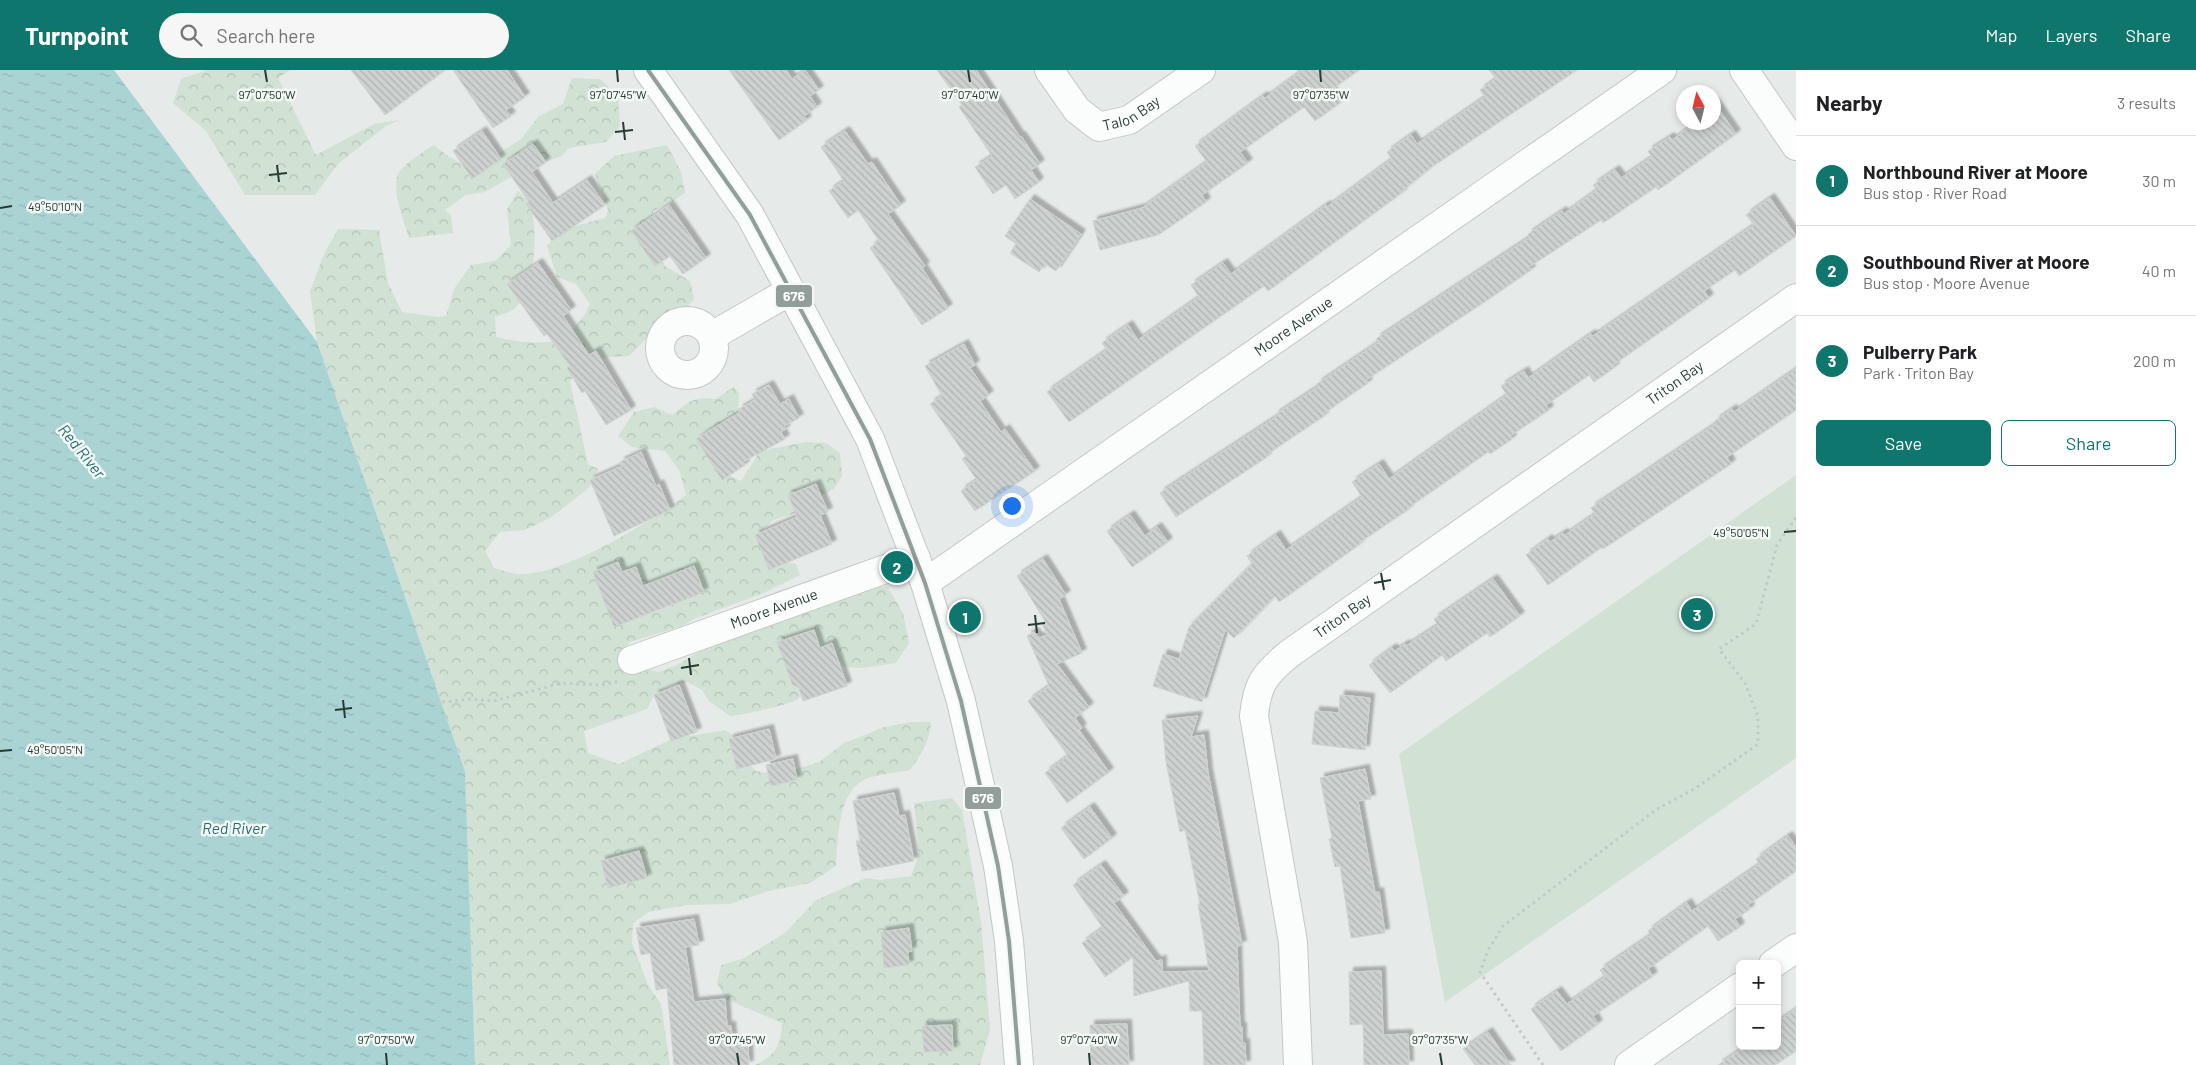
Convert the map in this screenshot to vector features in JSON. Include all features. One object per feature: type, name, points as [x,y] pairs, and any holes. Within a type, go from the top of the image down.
[{"type":"street","points":[[648,70],[750,216],[870,439],[920,570],[961,701],[998,866],[1009,941],[1019,1065]]},
{"type":"street","name":"Talon Bay","points":[[1049,70],[1077,110],[1099,127],[1129,120],[1201,70]]},
{"type":"street","name":"Moore Avenue","points":[[632,660],[920,570],[1662,70]]},
{"type":"street","points":[[1744,70],[1796,146]]},
{"type":"street","points":[[712,336],[790,291]]},
{"type":"street","name":"Triton Bay","points":[[1298,1065],[1293,942],[1254,716],[1256,694],[1269,671],[1297,648],[1796,298]]},
{"type":"street","points":[[1779,960],[1796,948]]},
{"type":"street","points":[[1629,1065],[1736,990]]},
{"type":"path","points":[[1543,1065],[1480,972],[1488,950],[1503,926],[1657,809],[1696,788],[1758,744],[1758,716],[1745,683],[1719,649],[1756,624],[1777,545],[1796,517]]},
{"type":"path","points":[[417,699],[434,703],[471,699],[494,701],[562,683],[603,686],[624,679],[632,660]]},
{"type":"green space","points":[[207,70],[290,70],[278,78],[316,155],[374,124],[400,120],[386,126],[339,163],[315,195],[245,195],[206,131],[173,103],[181,79]]},
{"type":"green space","points":[[572,78],[600,79],[618,96],[620,126],[606,142],[569,148],[562,156],[522,171],[485,192],[466,195],[445,210],[451,215],[453,233],[409,238],[401,213],[396,185],[397,177],[404,167],[416,156],[434,145],[449,157],[463,164],[488,160],[521,139],[539,116],[563,104]]},
{"type":"green space","points":[[667,145],[681,172],[685,193],[653,211],[654,242],[665,266],[690,281],[694,299],[677,320],[649,336],[629,356],[609,357],[582,364],[570,381],[588,464],[598,469],[590,487],[550,518],[525,530],[500,532],[485,551],[494,568],[517,574],[538,572],[582,557],[629,532],[671,506],[686,495],[679,470],[665,451],[632,447],[618,436],[634,412],[654,407],[672,415],[696,399],[715,399],[734,387],[739,394],[738,416],[714,428],[700,432],[700,446],[727,474],[741,481],[760,451],[806,442],[826,443],[840,453],[842,476],[834,489],[813,500],[800,512],[773,520],[759,534],[780,562],[796,564],[800,575],[764,593],[696,618],[682,626],[630,642],[621,655],[626,665],[659,672],[679,664],[724,637],[848,590],[887,586],[903,613],[909,643],[896,663],[863,668],[844,667],[829,645],[812,682],[803,695],[798,699],[776,707],[744,714],[730,716],[709,701],[702,690],[687,682],[669,686],[654,695],[647,709],[584,731],[588,753],[619,764],[672,739],[725,730],[740,740],[741,757],[756,771],[778,775],[819,762],[844,743],[885,727],[911,722],[931,722],[929,735],[924,748],[910,770],[871,777],[851,791],[845,802],[839,828],[836,866],[810,883],[769,891],[730,904],[687,905],[649,912],[633,923],[632,943],[648,985],[661,1004],[670,1065],[475,1065],[465,777],[317,342],[310,291],[324,254],[338,229],[379,230],[388,283],[402,312],[438,317],[446,316],[454,289],[471,265],[495,261],[511,245],[507,209],[518,191],[531,206],[533,217],[534,245],[531,276],[521,302],[513,310],[495,317],[496,337],[530,342],[565,340],[585,314],[590,304],[576,284],[557,277],[547,246],[560,230],[605,218],[608,210],[595,174],[614,156]]},
{"type":"green space","points":[[1796,475],[1796,758],[1445,1002],[1399,754]]},
{"type":"green space","points":[[952,798],[962,810],[981,922],[990,1030],[980,1065],[755,1065],[768,1057],[776,1049],[779,1044],[782,1023],[726,999],[717,983],[721,965],[742,959],[785,933],[816,900],[866,878],[880,880],[911,876],[919,854],[914,803]]},
{"type":"water","name":"Red River","points":[[0,70],[114,70],[317,342],[465,772],[475,1065],[0,1065]]},
{"type":"building","points":[[351,70],[445,70],[385,115]]},
{"type":"building","points":[[453,70],[507,70],[525,97],[506,110],[511,116],[493,128]]},
{"type":"building","points":[[729,70],[786,70],[792,79],[805,70],[819,90],[810,96],[817,107],[804,116],[807,120],[779,140]]},
{"type":"building","points":[[937,70],[976,70],[1040,164],[1031,170],[1039,182],[1015,199],[1006,185],[993,194],[975,167],[992,156],[959,107],[962,105]]},
{"type":"building","points":[[1303,70],[1359,70],[1331,90],[1340,103],[1315,121],[1304,107],[1240,152],[1248,163],[1202,195],[1206,202],[1158,235],[1100,250],[1093,221],[1142,208],[1207,162],[1195,146],[1263,96],[1265,98]]},
{"type":"building","points":[[1489,70],[1577,70],[1433,166],[1403,192],[1268,291],[1264,286],[1069,422],[1047,392],[1107,350],[1102,343],[1128,325],[1138,340],[1199,297],[1191,285],[1223,263],[1231,274],[1392,159],[1387,152],[1411,135],[1417,144],[1485,97],[1480,90],[1496,79]]},
{"type":"building","points":[[1721,112],[1736,134],[1658,190],[1656,187],[1603,223],[1601,220],[1529,267],[1531,270],[1366,380],[1368,383],[1323,414],[1324,416],[1266,455],[1267,457],[1176,517],[1160,493],[1276,417],[1275,415],[1319,386],[1317,384],[1379,342],[1376,339],[1530,237],[1528,234],[1562,211],[1564,214],[1597,190],[1593,185],[1615,170],[1621,178],[1652,157],[1648,151],[1670,137],[1672,140],[1686,130],[1721,130]]},
{"type":"building","points":[[482,131],[501,159],[472,179],[453,151]]},
{"type":"building","points":[[845,131],[868,164],[872,162],[901,205],[888,214],[925,266],[922,268],[948,308],[922,325],[870,248],[879,241],[858,210],[848,218],[829,191],[844,181],[821,147]]},
{"type":"building","points":[[533,144],[546,162],[532,172],[553,203],[587,180],[605,205],[552,241],[526,204],[529,202],[503,164]]},
{"type":"building","points":[[1770,198],[1796,236],[1739,276],[1735,270],[1704,291],[1709,298],[1613,365],[1615,367],[1594,382],[1589,375],[1546,405],[1549,410],[1510,436],[1512,439],[1490,454],[1488,452],[1279,602],[1275,596],[1234,638],[1225,630],[1202,702],[1153,686],[1163,654],[1179,659],[1189,627],[1252,564],[1247,556],[1276,535],[1286,550],[1362,497],[1352,482],[1379,464],[1389,479],[1507,395],[1501,386],[1524,371],[1528,378],[1591,334],[1593,336],[1754,225],[1746,215]]},
{"type":"building","points":[[1030,199],[1081,234],[1056,271],[1045,264],[1039,272],[1010,253],[1016,244],[1005,236]]},
{"type":"building","points":[[669,205],[706,258],[683,274],[670,256],[655,266],[631,231]]},
{"type":"building","points":[[538,263],[571,310],[563,316],[589,355],[596,351],[631,410],[606,425],[585,391],[582,393],[567,368],[570,366],[547,334],[544,336],[507,284]]},
{"type":"building","points":[[964,344],[975,365],[970,368],[989,395],[980,401],[1001,432],[1005,429],[1035,471],[975,511],[961,491],[977,480],[962,459],[966,456],[930,404],[942,396],[925,366]]},
{"type":"building","points":[[1796,369],[1796,410],[1727,457],[1731,464],[1603,549],[1602,547],[1548,585],[1526,555],[1548,539],[1550,542],[1563,533],[1565,535],[1595,514],[1591,508],[1717,423],[1715,421],[1732,409],[1734,412]]},
{"type":"building","points":[[769,385],[780,404],[789,399],[799,418],[784,426],[786,429],[781,432],[785,439],[743,462],[745,465],[722,480],[696,439],[740,412],[739,409],[755,400],[752,394]]},
{"type":"building","points":[[641,452],[656,486],[659,484],[670,510],[614,536],[590,480],[622,466],[620,462]]},
{"type":"building","points":[[816,484],[828,512],[820,515],[832,544],[769,570],[755,535],[797,517],[788,495]]},
{"type":"building","points":[[1130,515],[1145,536],[1157,527],[1168,542],[1132,567],[1107,531]]},
{"type":"building","points":[[1043,559],[1066,595],[1059,599],[1082,653],[1057,664],[1089,707],[1075,718],[1082,728],[1079,730],[1109,772],[1067,803],[1045,773],[1068,756],[1028,701],[1049,686],[1027,636],[1034,632],[1039,638],[1047,635],[1042,623],[1045,621],[1017,576]]},
{"type":"building","points":[[618,562],[622,572],[636,567],[643,586],[694,566],[704,592],[614,627],[593,572]]},
{"type":"building","points":[[1493,579],[1520,616],[1490,637],[1487,633],[1446,661],[1442,655],[1390,693],[1369,665],[1392,648],[1395,651],[1405,644],[1406,646],[1438,625],[1434,619]]},
{"type":"building","points":[[814,630],[820,648],[832,643],[847,686],[803,701],[799,688],[792,684],[777,642]]},
{"type":"building","points":[[679,685],[697,732],[671,741],[654,695]]},
{"type":"building","points":[[1340,695],[1370,698],[1365,750],[1312,744],[1315,711],[1339,713]]},
{"type":"building","points":[[1198,716],[1191,737],[1204,735],[1208,773],[1242,945],[1237,946],[1240,1027],[1242,1027],[1242,1043],[1245,1043],[1246,1065],[1204,1065],[1202,1011],[1190,1011],[1189,981],[1134,996],[1133,957],[1105,977],[1082,943],[1103,928],[1073,885],[1101,865],[1124,896],[1114,903],[1156,961],[1162,960],[1162,972],[1209,971],[1198,904],[1200,904],[1185,830],[1180,832],[1166,762],[1162,720]]},
{"type":"building","points":[[769,729],[776,759],[737,769],[729,739]]},
{"type":"building","points":[[793,759],[797,780],[771,786],[766,765]]},
{"type":"building","points":[[1365,769],[1371,799],[1358,801],[1375,893],[1379,892],[1385,933],[1351,938],[1340,866],[1335,867],[1329,839],[1332,838],[1320,778]]},
{"type":"building","points":[[894,793],[899,816],[905,815],[914,861],[862,871],[856,841],[860,841],[853,801]]},
{"type":"building","points":[[1090,807],[1112,838],[1084,859],[1061,828]]},
{"type":"building","points":[[1788,836],[1796,847],[1796,871],[1748,905],[1750,909],[1735,919],[1740,927],[1718,941],[1708,926],[1648,969],[1653,976],[1593,1016],[1598,1024],[1561,1051],[1531,1009],[1557,991],[1567,1004],[1605,977],[1600,970],[1651,935],[1648,931],[1687,903],[1692,911],[1760,864],[1756,859]]},
{"type":"building","points":[[639,851],[647,878],[608,888],[601,861]]},
{"type":"building","points":[[694,919],[699,945],[685,947],[694,1002],[725,999],[727,1026],[731,1026],[733,1045],[748,1044],[749,1065],[674,1065],[667,988],[656,990],[650,953],[641,955],[636,928]]},
{"type":"building","points":[[909,928],[912,951],[908,952],[909,965],[884,968],[881,932]]},
{"type":"building","points":[[1381,971],[1383,1035],[1408,1034],[1409,1065],[1364,1065],[1363,1024],[1350,1025],[1349,972]]},
{"type":"building","points":[[1796,1009],[1796,1051],[1775,1065],[1718,1065],[1740,1050],[1781,1050],[1781,1019]]},
{"type":"building","points":[[1127,1024],[1129,1065],[1091,1065],[1090,1025]]},
{"type":"building","points":[[952,1025],[953,1051],[924,1052],[922,1026]]},
{"type":"building","points":[[1488,1032],[1511,1065],[1475,1065],[1463,1049]]},
{"type":"transit line","name":"676","points":[[648,70],[750,215],[870,439],[925,583],[961,701],[998,866],[1009,941],[1019,1065]]},
{"type":"place","name":"Southbound River at Moore","points":[[897,567]]},
{"type":"place","name":"Pulberry Park","points":[[1697,614]]},
{"type":"place","name":"Northbound River at Moore","points":[[965,617]]}]
